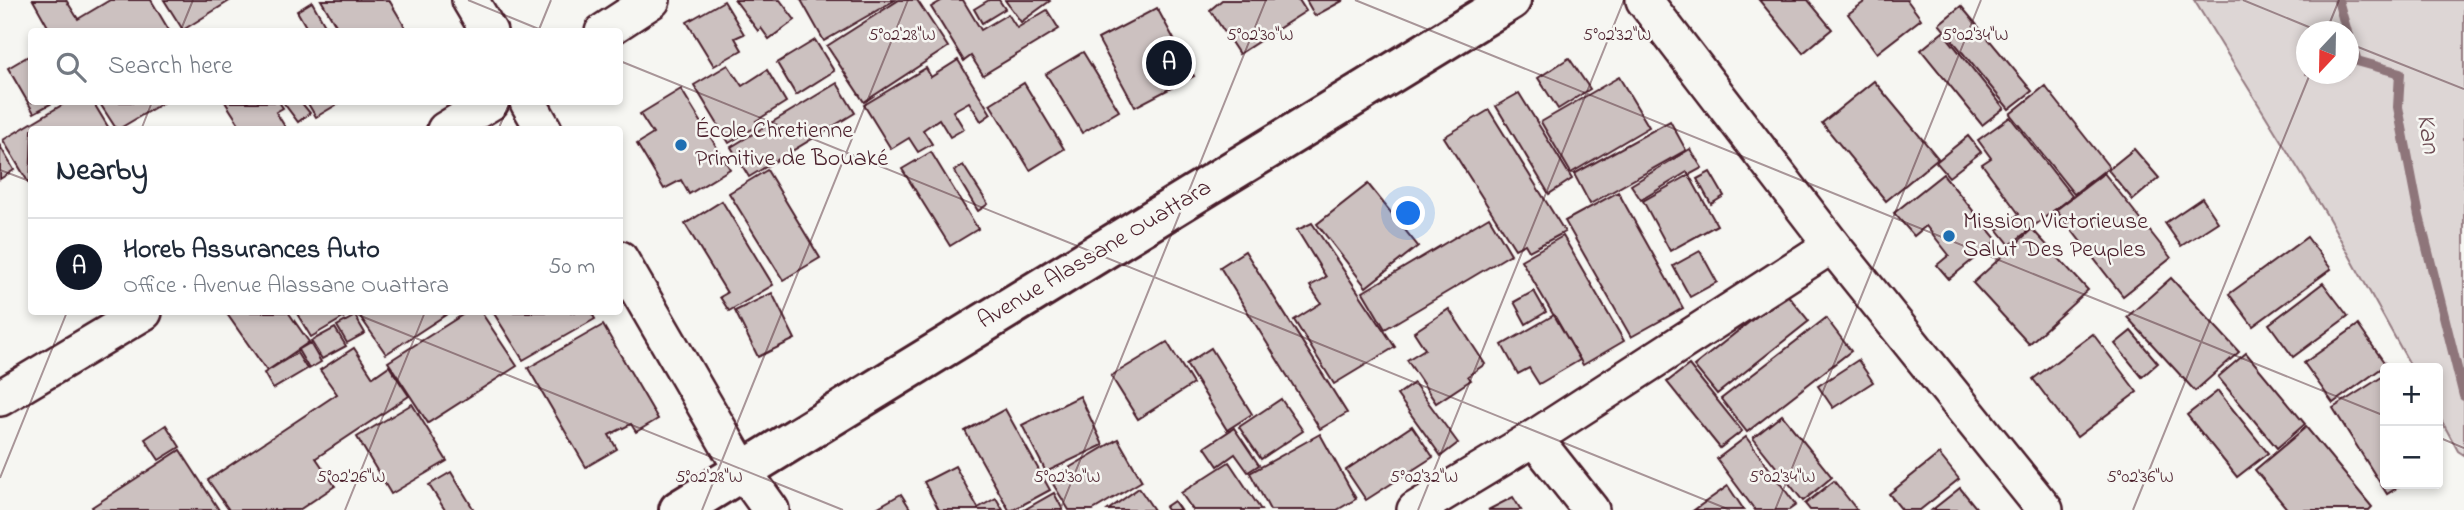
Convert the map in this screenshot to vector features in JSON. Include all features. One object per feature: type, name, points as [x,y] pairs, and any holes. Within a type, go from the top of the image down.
[{"type":"street","points":[[470,0],[487,28]]},
{"type":"street","points":[[609,28],[652,0]]},
{"type":"street","name":"Avenue Alassane Ouattara","points":[[679,510],[1511,0]]},
{"type":"street","points":[[1643,0],[1832,245],[2045,510]]},
{"type":"street","points":[[452,126],[486,105]]},
{"type":"street","points":[[530,105],[542,126]]},
{"type":"street","points":[[1415,510],[1534,438],[1832,245]]},
{"type":"street","points":[[623,264],[743,471],[771,510]]},
{"type":"street","points":[[0,398],[139,315]]},
{"type":"street","points":[[1534,438],[1591,510]]},
{"type":"shaded area","points":[[2194,0],[2464,0],[2464,455],[2458,451],[2443,423],[2443,363],[2409,363],[2328,217]]},
{"type":"building","points":[[33,0],[66,0],[78,19],[110,0],[151,0],[168,28],[49,28]]},
{"type":"building","points":[[164,0],[231,0],[186,28],[182,28]]},
{"type":"building","points":[[321,0],[389,0],[406,28],[338,28]]},
{"type":"building","points":[[735,0],[780,0],[795,20],[769,39],[761,28],[758,31]]},
{"type":"building","points":[[801,0],[895,0],[824,41]]},
{"type":"building","points":[[899,0],[917,0],[948,47],[864,102],[827,46]]},
{"type":"building","points":[[943,0],[963,0],[981,30],[1008,14],[1017,28],[1047,10],[1059,29],[983,75],[971,56],[964,61],[931,7]]},
{"type":"building","points":[[989,0],[999,0],[1005,9],[982,23],[974,9]]},
{"type":"building","points":[[1005,0],[1049,0],[1050,1],[1021,22]]},
{"type":"building","points":[[1222,0],[1299,0],[1306,11],[1239,54],[1210,10]]},
{"type":"building","points":[[1306,0],[1344,0],[1315,16]]},
{"type":"building","points":[[1759,0],[1808,0],[1832,29],[1803,53]]},
{"type":"building","points":[[1867,0],[1907,0],[1921,19],[1877,53],[1848,14]]},
{"type":"building","points":[[724,1],[744,34],[735,38],[742,50],[714,66],[687,22]]},
{"type":"building","points":[[312,2],[327,28],[307,28],[297,11]]},
{"type":"building","points":[[1961,6],[2032,91],[2009,109],[1939,24]]},
{"type":"building","points":[[1157,8],[1194,76],[1135,107],[1098,39]]},
{"type":"building","points":[[1943,32],[2004,108],[1982,125],[1921,50]]},
{"type":"building","points":[[815,40],[834,71],[796,95],[777,63]]},
{"type":"building","points":[[1083,52],[1119,111],[1082,133],[1046,74]]},
{"type":"building","points":[[28,56],[28,103],[8,68]]},
{"type":"building","points":[[1569,58],[1590,89],[1558,109],[1538,78]]},
{"type":"building","points":[[958,60],[991,114],[981,121],[969,102],[953,111],[964,129],[950,137],[939,119],[923,130],[932,144],[918,152],[909,138],[891,149],[864,105],[926,68],[931,77]]},
{"type":"building","points":[[728,65],[742,86],[767,70],[786,102],[756,121],[759,125],[729,143],[694,85]]},
{"type":"building","points":[[1619,77],[1649,127],[1571,173],[1541,122]]},
{"type":"building","points":[[1874,81],[1938,158],[1886,201],[1822,123]]},
{"type":"building","points":[[837,83],[855,113],[749,177],[731,147]]},
{"type":"building","points":[[1024,83],[1064,149],[1030,170],[990,104]]},
{"type":"building","points":[[2045,86],[2109,167],[2074,194],[2010,114]]},
{"type":"building","points":[[681,89],[730,169],[689,194],[681,180],[664,189],[637,144],[653,134],[640,114]]},
{"type":"building","points":[[1519,93],[1572,179],[1549,194],[1496,106]]},
{"type":"building","points":[[29,105],[49,105],[34,113]]},
{"type":"building","points":[[62,105],[95,105],[108,126],[28,126],[28,182],[3,140]]},
{"type":"building","points":[[101,105],[159,105],[124,126],[114,126]]},
{"type":"building","points":[[227,105],[281,105],[283,108],[276,112],[285,126],[240,126]]},
{"type":"building","points":[[285,105],[303,105],[310,113],[298,122]]},
{"type":"building","points":[[309,105],[336,105],[316,117]]},
{"type":"building","points":[[1489,110],[1565,232],[1529,251],[1525,244],[1515,249],[1444,137]]},
{"type":"building","points":[[2010,117],[2072,196],[2010,245],[1998,230],[2019,214],[1982,164],[1991,158],[1978,140]]},
{"type":"building","points":[[1670,121],[1686,150],[1590,204],[1574,174]]},
{"type":"building","points":[[1968,136],[1981,152],[1949,177],[1936,162]]},
{"type":"building","points":[[0,146],[14,170],[0,179]]},
{"type":"building","points":[[1690,149],[1702,168],[1689,175],[1687,172],[1641,200],[1631,185]]},
{"type":"building","points":[[2134,149],[2159,178],[2133,200],[2108,170]]},
{"type":"building","points":[[931,152],[978,229],[950,246],[902,169]]},
{"type":"building","points":[[963,165],[988,204],[978,211],[954,171]]},
{"type":"building","points":[[767,170],[820,258],[783,280],[729,193]]},
{"type":"building","points":[[1710,172],[1724,196],[1711,204],[1697,179]]},
{"type":"building","points":[[2104,173],[2171,258],[2123,296],[2056,210]]},
{"type":"building","points":[[1943,174],[1997,240],[1949,279],[1937,265],[1949,255],[1926,226],[1914,236],[1894,213]]},
{"type":"building","points":[[1689,175],[1717,225],[1670,251],[1643,201]]},
{"type":"building","points":[[1368,184],[1418,246],[1366,287],[1317,224]]},
{"type":"building","points":[[1618,192],[1683,308],[1631,337],[1565,221]]},
{"type":"building","points":[[2202,198],[2218,222],[2181,246],[2165,223]]},
{"type":"building","points":[[722,201],[773,285],[729,311],[720,297],[727,293],[685,224]]},
{"type":"building","points":[[1489,217],[1511,254],[1385,329],[1363,292]]},
{"type":"building","points":[[1312,223],[1395,347],[1334,384],[1294,320],[1321,303],[1310,286],[1326,277],[1297,230]]},
{"type":"building","points":[[2032,229],[2088,290],[2029,344],[1973,283]]},
{"type":"building","points":[[1563,236],[1624,341],[1583,365],[1521,260]]},
{"type":"building","points":[[2307,237],[2331,269],[2253,326],[2229,294]]},
{"type":"building","points":[[1245,251],[1347,413],[1320,429],[1220,267]]},
{"type":"building","points":[[1700,251],[1717,282],[1690,297],[1673,266]]},
{"type":"building","points":[[2171,278],[2239,352],[2195,391],[2127,317]]},
{"type":"building","points":[[2323,283],[2348,316],[2293,357],[2269,324]]},
{"type":"building","points":[[1534,291],[1546,312],[1526,324],[1514,302]]},
{"type":"building","points":[[772,293],[795,339],[758,357],[735,311]]},
{"type":"building","points":[[1786,293],[1809,321],[1717,394],[1694,366]]},
{"type":"building","points":[[1449,309],[1485,364],[1468,376],[1471,380],[1436,403],[1407,360],[1425,349],[1414,332]]},
{"type":"building","points":[[228,315],[290,315],[309,342],[267,371]]},
{"type":"building","points":[[298,315],[348,315],[311,337]]},
{"type":"building","points":[[359,315],[445,315],[386,354]]},
{"type":"building","points":[[462,315],[483,315],[517,366],[428,423],[388,362]]},
{"type":"building","points":[[495,315],[593,315],[595,319],[523,360]]},
{"type":"building","points":[[1554,315],[1580,360],[1539,384],[1529,368],[1518,374],[1502,345]]},
{"type":"building","points":[[355,316],[365,333],[347,343],[337,326]]},
{"type":"building","points":[[1826,318],[1851,351],[1747,432],[1721,399]]},
{"type":"building","points":[[603,325],[658,419],[636,432],[631,424],[609,435],[617,449],[586,467],[528,368]]},
{"type":"building","points":[[2358,325],[2385,363],[2380,363],[2380,369],[2333,403],[2304,363]]},
{"type":"building","points":[[335,328],[346,346],[322,359],[311,341]]},
{"type":"building","points":[[2131,331],[2158,363],[2142,377],[2115,344]]},
{"type":"building","points":[[2093,334],[2137,392],[2077,437],[2033,379]]},
{"type":"building","points":[[1167,342],[1193,384],[1138,419],[1111,376]]},
{"type":"building","points":[[310,343],[321,362],[309,369],[298,350]]},
{"type":"building","points":[[354,348],[373,377],[389,366],[409,396],[316,458],[335,486],[299,510],[229,510],[208,480],[337,394],[320,370]]},
{"type":"building","points":[[1211,348],[1252,414],[1227,430],[1186,364]]},
{"type":"building","points":[[297,353],[307,369],[273,389],[264,373]]},
{"type":"building","points":[[2246,353],[2305,424],[2277,448],[2218,377]]},
{"type":"building","points":[[1858,360],[1873,382],[1833,408],[1818,386]]},
{"type":"building","points":[[1689,365],[1742,431],[1720,448],[1667,382]]},
{"type":"building","points":[[2380,378],[2380,483],[2333,408]]},
{"type":"building","points":[[1414,383],[1458,443],[1441,456],[1397,395]]},
{"type":"building","points":[[2218,391],[2268,453],[2237,477],[2187,415]]},
{"type":"building","points":[[1080,396],[1103,445],[1046,472],[1022,425]]},
{"type":"building","points":[[1281,399],[1303,431],[1261,459],[1239,427]]},
{"type":"building","points":[[412,404],[447,461],[391,494],[357,437]]},
{"type":"building","points":[[1005,409],[1050,490],[1013,510],[1009,510],[965,431]]},
{"type":"building","points":[[1782,415],[1832,477],[1803,501],[1753,438]]},
{"type":"building","points":[[166,425],[180,447],[159,460],[145,439]]},
{"type":"building","points":[[1412,426],[1433,457],[1366,500],[1346,470]]},
{"type":"building","points":[[2306,427],[2372,507],[2369,510],[2288,510],[2255,470]]},
{"type":"building","points":[[1234,428],[1259,465],[1248,472],[1235,454],[1218,466],[1205,447]]},
{"type":"building","points":[[1320,434],[1356,499],[1337,510],[1270,510],[1250,473]]},
{"type":"building","points":[[1746,437],[1796,505],[1789,510],[1755,510],[1717,459]]},
{"type":"building","points":[[1118,439],[1142,481],[1093,510],[1069,510],[1050,479]]},
{"type":"building","points":[[180,450],[219,510],[94,510],[92,507]]},
{"type":"building","points":[[1939,454],[1959,479],[1920,510],[1902,510],[1889,494]]},
{"type":"building","points":[[1229,462],[1261,510],[1193,510],[1181,493]]},
{"type":"building","points":[[955,466],[978,508],[996,498],[1003,510],[939,510],[924,482]]},
{"type":"building","points":[[451,472],[474,510],[445,510],[429,485]]},
{"type":"building","points":[[1834,481],[1857,510],[1810,510],[1805,504]]},
{"type":"building","points":[[1728,486],[1744,510],[1694,510]]},
{"type":"building","points":[[1139,488],[1154,510],[1108,510]]},
{"type":"building","points":[[1960,488],[1978,510],[1932,510]]},
{"type":"building","points":[[1054,493],[1063,510],[1024,510]]},
{"type":"building","points":[[901,494],[911,510],[873,510]]},
{"type":"building","points":[[1513,497],[1521,510],[1488,510]]},
{"type":"building","points":[[1174,501],[1180,510],[1167,510],[1165,507]]},
{"type":"waterway","name":"Kan","points":[[2338,0],[2344,21]]},
{"type":"waterway","name":"Kan","points":[[2359,62],[2400,73],[2398,107],[2419,216],[2464,396]]},
{"type":"place","name":"Horeb Assurances Auto","points":[[1169,63]]},
{"type":"place","name":"École Chretienne Primitive de Bouaké","points":[[681,145]]},
{"type":"place","name":"Mission Victorieuse Salut Des Peuples","points":[[1949,236]]}]
